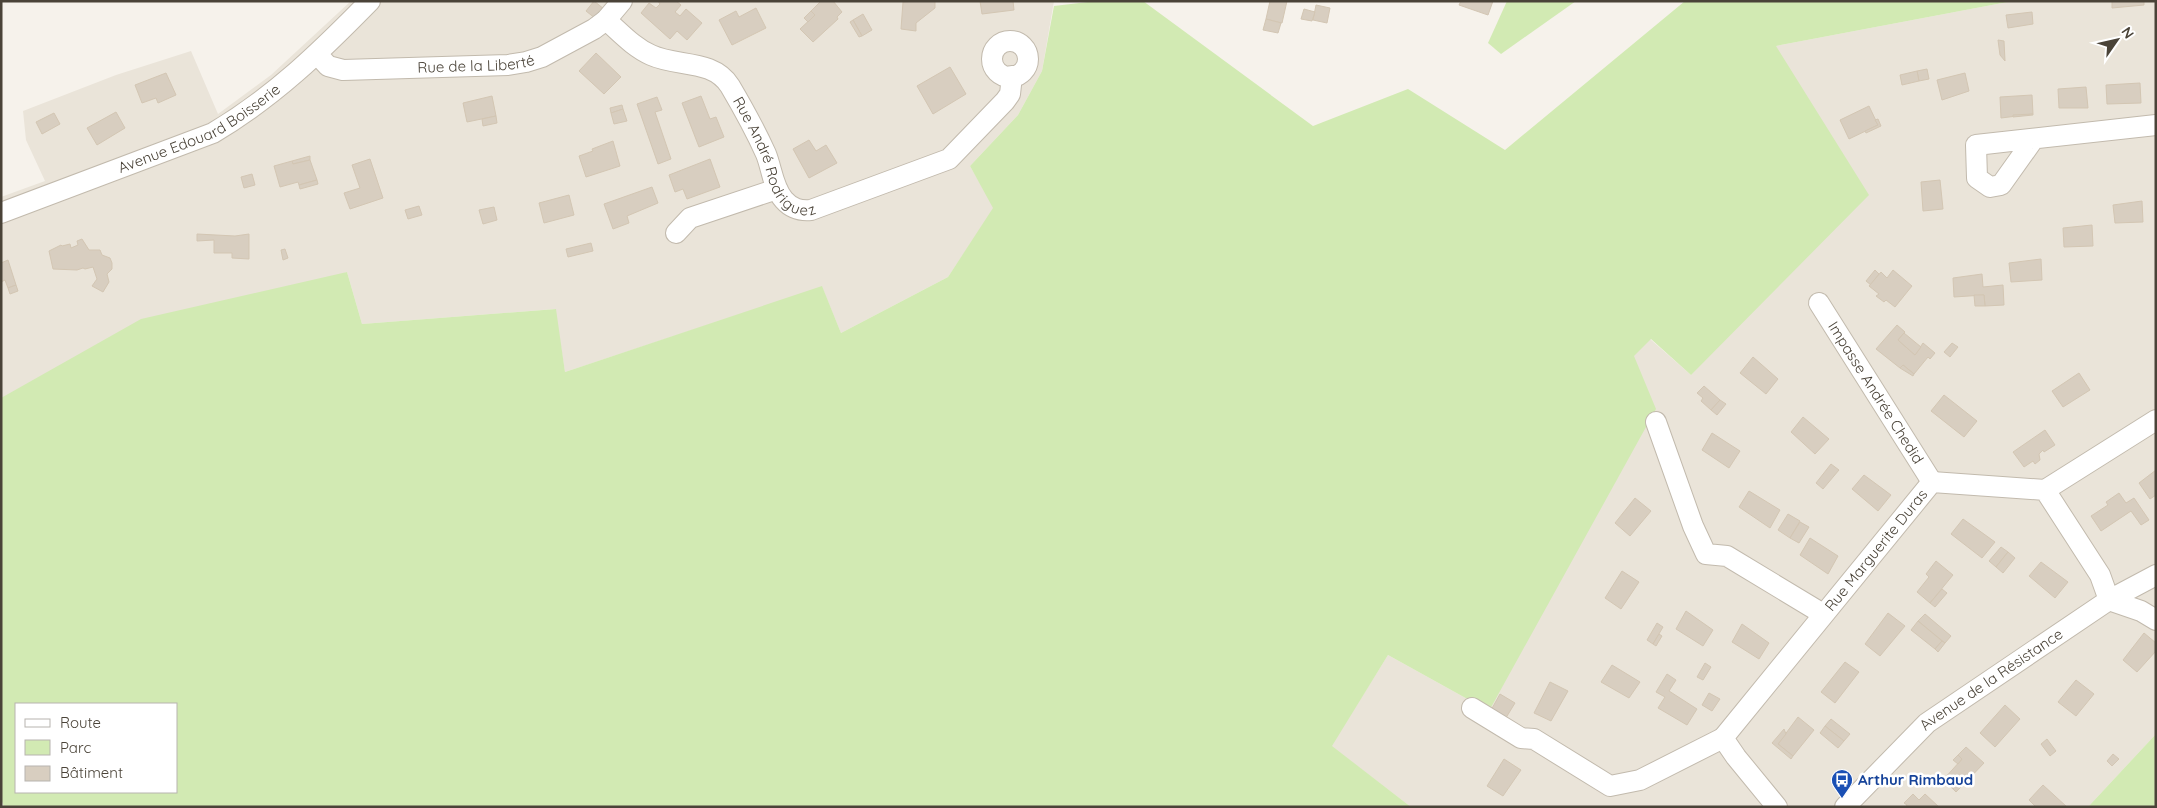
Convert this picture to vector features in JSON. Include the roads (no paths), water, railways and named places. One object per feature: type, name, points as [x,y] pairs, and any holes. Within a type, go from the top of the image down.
[{"type":"street","name":"Avenue Edouard Boisserie","points":[[1,212],[213,133],[264,99],[317,54],[370,1]]},
{"type":"street","name":"Rue de la Liberté","points":[[317,54],[328,66],[343,70],[508,65],[542,58],[594,29],[606,20],[622,1]]},
{"type":"street","name":"Rue André Rodriguez","points":[[606,20],[639,49],[654,56],[709,68],[722,75],[730,86],[766,155],[777,189],[791,207],[801,211],[812,210],[949,159],[1005,101],[1010,94],[1012,76]]},
{"type":"street","points":[[2033,140],[2156,125]]},
{"type":"street","points":[[676,233],[690,218],[777,189]]},
{"type":"street","name":"Impasse Andrée Chedid","points":[[1820,304],[1932,482]]},
{"type":"street","points":[[2156,420],[2045,490],[2100,575],[2109,600],[2141,611],[2156,620]]},
{"type":"street","points":[[1656,422],[1706,554],[1727,556],[1823,614]]},
{"type":"street","name":"Rue Marguerite Duras","points":[[1723,738],[1932,482],[2045,490]]},
{"type":"street","name":"Avenue de la Résistance","points":[[1845,807],[1927,723],[2109,600],[2156,575]]},
{"type":"street","points":[[1472,708],[1521,738],[1534,739],[1610,786],[1640,780],[1723,738],[1777,807]]},
{"type":"place","name":"Arthur Rimbaud","points":[[1842,799]]}]
